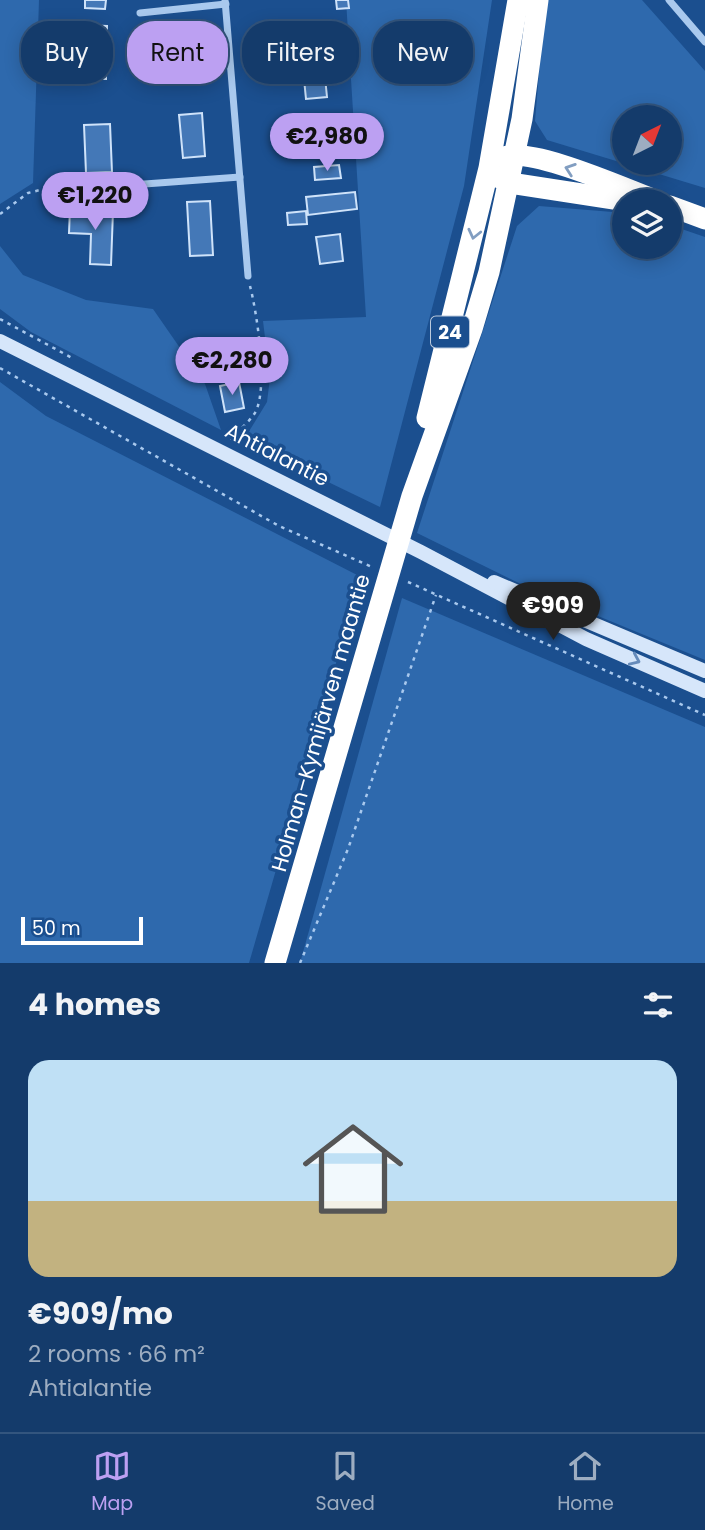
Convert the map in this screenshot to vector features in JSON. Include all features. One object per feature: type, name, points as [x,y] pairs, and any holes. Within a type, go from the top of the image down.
[{"type":"highway","name":"Holman–Kymijärven maantie","points":[[412,496],[425,427],[489,168],[519,0]]},
{"type":"highway","name":"Holman–Kymijärven maantie","points":[[275,963],[412,496],[472,329],[510,183],[538,0]]},
{"type":"highway","points":[[612,198],[510,183],[489,168],[498,160],[515,154],[564,167],[624,189]]},
{"type":"highway","points":[[682,212],[702,218]]},
{"type":"main road","name":"Ahtialantie","points":[[0,341],[421,552],[586,639],[705,691]]},
{"type":"main road","name":"Ahtialantie","points":[[421,552],[705,671]]},
{"type":"street","points":[[669,0],[705,42]]},
{"type":"street","points":[[140,13],[226,2],[248,276]]},
{"type":"street","points":[[131,185],[240,177]]},
{"type":"path","points":[[0,214],[28,193],[48,188],[117,190],[131,185]]},
{"type":"path","points":[[222,452],[256,411],[260,396],[260,371],[248,276]]},
{"type":"path","points":[[0,320],[85,365]]},
{"type":"path","points":[[0,368],[279,526],[375,568]]},
{"type":"path","points":[[399,579],[705,715]]},
{"type":"path","points":[[300,963],[348,849],[436,594]]},
{"type":"shaded area","points":[[0,0],[39,0],[38,21],[21,21],[21,84],[36,84],[33,183],[0,204]]},
{"type":"shaded area","points":[[346,0],[492,0],[464,186],[380,507],[243,441],[267,402],[270,378],[263,321],[366,317],[351,84],[359,84],[359,21],[347,21]]},
{"type":"shaded area","points":[[545,0],[642,0],[705,71],[705,188],[662,175],[682,175],[682,105],[612,105],[612,160],[547,140],[535,121]]},
{"type":"shaded area","points":[[539,206],[612,212],[612,259],[682,259],[682,229],[705,237],[705,660],[525,586],[417,533],[517,226]]},
{"type":"shaded area","points":[[0,246],[23,275],[86,300],[153,309],[205,384],[221,430],[31,332],[0,309]]},
{"type":"shaded area","points":[[0,382],[46,416],[361,577],[249,963],[0,963]]},
{"type":"shaded area","points":[[402,598],[705,727],[705,963],[300,963]]},
{"type":"building","points":[[85,0],[106,0],[105,9],[85,8]]},
{"type":"building","points":[[336,0],[348,0],[349,8],[337,9]]},
{"type":"building","points":[[304,84],[326,84],[327,97],[306,99]]},
{"type":"building","points":[[202,113],[205,156],[183,158],[179,115]]},
{"type":"building","points":[[333,118],[335,140],[308,143],[306,120]]},
{"type":"building","points":[[110,124],[112,172],[86,173],[84,125]]},
{"type":"building","points":[[339,165],[341,178],[315,180],[314,167]]},
{"type":"building","points":[[355,192],[357,209],[308,215],[306,197]]},
{"type":"building","points":[[210,201],[213,255],[190,256],[187,202]]},
{"type":"building","points":[[70,209],[113,211],[111,265],[90,264],[91,234],[69,233]]},
{"type":"building","points":[[306,211],[307,224],[288,225],[287,213]]},
{"type":"building","points":[[340,234],[343,261],[320,264],[316,237]]},
{"type":"building","points":[[239,382],[244,408],[225,412],[220,386]]}]
